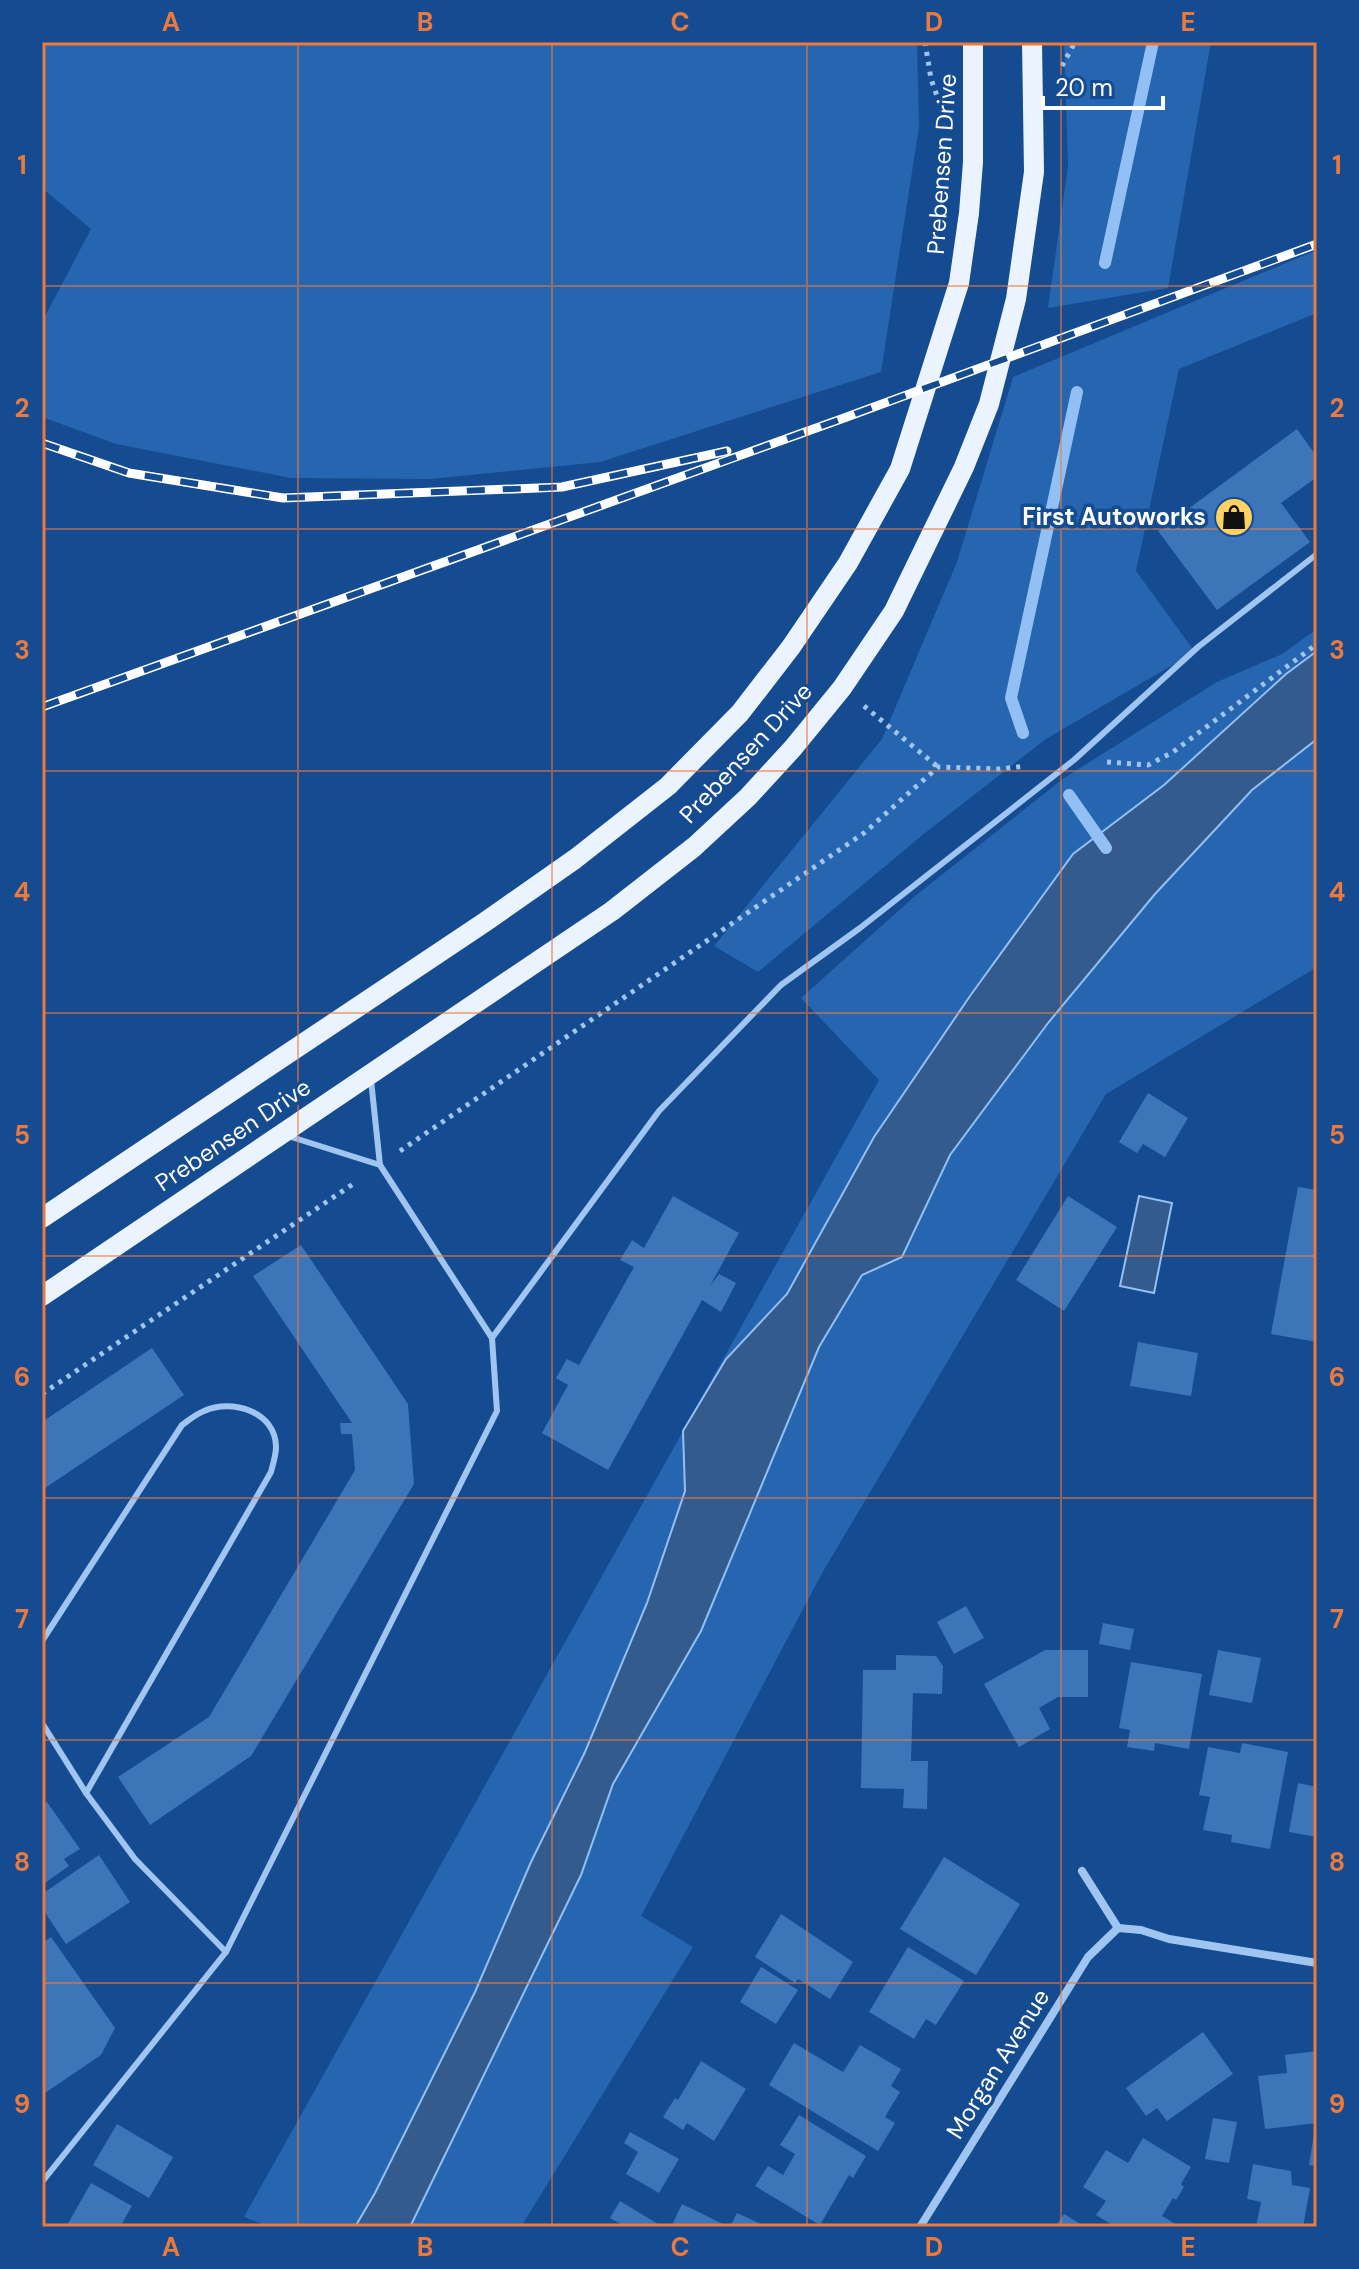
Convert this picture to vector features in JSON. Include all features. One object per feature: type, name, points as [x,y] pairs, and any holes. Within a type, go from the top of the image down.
[{"type":"main road","name":"Prebensen Drive","points":[[42,1218],[575,859],[668,786],[740,713],[791,647],[848,563],[900,469],[959,283],[973,162],[973,42]]},
{"type":"main road","name":"Prebensen Drive","points":[[42,1296],[612,911],[694,847],[748,797],[842,688],[894,611],[964,467],[1003,359],[1016,299],[1034,172],[1032,42]]},
{"type":"street","points":[[1082,1871],[1118,1928],[1317,1963]]},
{"type":"street","name":"Morgan Avenue","points":[[920,2227],[1088,1957],[1118,1928]]},
{"type":"lane","points":[[492,1338],[659,1111],[781,985],[860,928],[1074,760],[1198,647],[1317,554]]},
{"type":"lane","points":[[42,2182],[226,1952],[497,1411],[492,1338],[380,1165],[370,1073]]},
{"type":"lane","points":[[280,1134],[380,1165]]},
{"type":"lane","points":[[42,1641],[182,1425],[206,1410],[232,1407],[258,1413],[271,1425],[276,1447],[271,1472],[86,1793]]},
{"type":"lane","points":[[42,1723],[86,1793],[135,1859],[226,1952]]},
{"type":"path","points":[[925,42],[931,79],[945,115]]},
{"type":"path","points":[[1064,63],[1075,42]]},
{"type":"path","points":[[871,712],[938,767],[1000,769],[1074,760],[1148,765],[1173,752],[1317,644]]},
{"type":"path","points":[[42,1394],[864,833],[938,767]]},
{"type":"shaded area","points":[[42,42],[917,42],[919,127],[881,372],[600,462],[430,479],[291,478],[116,444],[42,417],[42,322],[91,229],[42,188]]},
{"type":"shaded area","points":[[1064,42],[1211,42],[1168,288],[1048,308],[1068,166]]},
{"type":"shaded area","points":[[1317,250],[1317,313],[1179,369],[1136,571],[1195,652],[1046,739],[925,833],[758,972],[714,946],[882,739],[957,562],[1013,377]]},
{"type":"shaded area","points":[[1317,629],[1317,967],[1106,1094],[821,1575],[641,1916],[693,1947],[521,2227],[270,2227],[244,2217],[879,1080],[801,998],[915,896],[1064,778],[1217,682],[1282,654]]},
{"type":"shaded area","points":[[1317,651],[1317,739],[1252,790],[1155,894],[1048,1023],[950,1155],[902,1257],[862,1275],[819,1347],[701,1631],[613,1784],[581,1875],[410,2227],[355,2227],[475,1992],[531,1862],[585,1752],[647,1603],[685,1491],[683,1431],[726,1359],[787,1294],[874,1137],[970,996],[1073,854],[1164,785],[1286,674]]},
{"type":"shaded area","points":[[1139,1196],[1172,1203],[1154,1293],[1120,1286]]},
{"type":"building","name":"First Autoworks","points":[[1297,429],[1317,457],[1317,477],[1281,503],[1310,542],[1217,610],[1158,531]]},
{"type":"building","points":[[1148,1093],[1188,1118],[1165,1157],[1143,1144],[1137,1153],[1119,1142]]},
{"type":"building","points":[[1298,1187],[1317,1190],[1317,1342],[1271,1334]]},
{"type":"building","points":[[673,1196],[739,1233],[710,1286],[719,1274],[736,1283],[721,1312],[702,1300],[608,1470],[542,1433],[568,1385],[556,1378],[567,1359],[579,1365],[634,1267],[620,1260],[632,1240],[644,1248]]},
{"type":"building","points":[[1068,1196],[1117,1227],[1064,1311],[1016,1280]]},
{"type":"building","points":[[301,1245],[408,1404],[414,1484],[251,1756],[150,1825],[118,1777],[209,1717],[355,1470],[352,1434],[341,1434],[340,1423],[352,1423],[253,1276]]},
{"type":"building","points":[[1138,1342],[1198,1353],[1191,1396],[1130,1386]]},
{"type":"building","points":[[152,1348],[184,1395],[42,1490],[42,1422]]},
{"type":"building","points":[[966,1606],[984,1638],[954,1654],[937,1622]]},
{"type":"building","points":[[1103,1623],[1134,1629],[1130,1650],[1099,1644]]},
{"type":"building","points":[[1045,1650],[1088,1650],[1088,1697],[1058,1697],[1039,1708],[1050,1729],[1019,1747],[984,1684]]},
{"type":"building","points":[[1218,1650],[1261,1658],[1252,1703],[1209,1695]]},
{"type":"building","points":[[896,1655],[936,1656],[943,1666],[942,1694],[913,1693],[911,1761],[928,1761],[927,1809],[903,1808],[904,1789],[861,1788],[863,1670],[896,1670]]},
{"type":"building","points":[[1131,1662],[1202,1674],[1189,1749],[1155,1743],[1154,1751],[1127,1747],[1130,1730],[1119,1728]]},
{"type":"building","points":[[1242,1743],[1288,1752],[1270,1849],[1231,1842],[1232,1835],[1203,1830],[1210,1797],[1199,1795],[1208,1747],[1240,1753]]},
{"type":"building","points":[[1298,1783],[1317,1787],[1317,1837],[1289,1832]]},
{"type":"building","points":[[47,1802],[80,1849],[64,1859],[69,1866],[42,1885],[42,1805]]},
{"type":"building","points":[[99,1855],[130,1902],[66,1944],[42,1908],[42,1894]]},
{"type":"building","points":[[944,1857],[1020,1904],[976,1975],[900,1929]]},
{"type":"building","points":[[781,1914],[853,1962],[830,1999],[798,1979],[795,1983],[755,1957]]},
{"type":"building","points":[[51,1937],[115,2028],[101,2055],[42,2095],[42,1943]]},
{"type":"building","points":[[908,1947],[964,1981],[936,2025],[926,2019],[914,2039],[869,2012]]},
{"type":"building","points":[[761,1967],[798,1990],[776,2024],[740,2002]]},
{"type":"building","points":[[1203,2032],[1233,2074],[1167,2121],[1157,2108],[1146,2116],[1126,2088]]},
{"type":"building","points":[[794,2043],[843,2072],[860,2045],[901,2069],[891,2086],[900,2092],[885,2117],[895,2123],[878,2151],[769,2085]]},
{"type":"building","points":[[1317,2051],[1317,2123],[1265,2129],[1258,2076],[1287,2073],[1285,2055]]},
{"type":"building","points":[[701,2061],[746,2089],[714,2141],[687,2123],[683,2130],[663,2117],[675,2098],[678,2100]]},
{"type":"building","points":[[799,2115],[866,2156],[853,2178],[849,2175],[820,2225],[755,2186],[768,2166],[783,2175],[795,2154],[780,2145]]},
{"type":"building","points":[[1213,2118],[1237,2122],[1229,2163],[1205,2159]]},
{"type":"building","points":[[117,2124],[173,2157],[149,2198],[93,2165]]},
{"type":"building","points":[[1317,2128],[1317,2166],[1309,2165]]},
{"type":"building","points":[[630,2132],[679,2159],[659,2193],[626,2174],[638,2152],[624,2143]]},
{"type":"building","points":[[1143,2138],[1191,2167],[1181,2184],[1184,2187],[1162,2216],[1177,2225],[1175,2227],[1116,2227],[1096,2215],[1106,2201],[1083,2187],[1106,2150],[1128,2163]]},
{"type":"building","points":[[1253,2164],[1291,2171],[1292,2185],[1310,2188],[1303,2227],[1256,2227],[1261,2202],[1247,2199]]},
{"type":"building","points":[[91,2183],[132,2206],[120,2227],[66,2227]]},
{"type":"building","points":[[620,2201],[663,2227],[626,2227],[610,2218]]},
{"type":"building","points":[[682,2204],[729,2227],[671,2227]]},
{"type":"building","points":[[737,2213],[767,2227],[730,2227]]},
{"type":"building","points":[[1064,2214],[1085,2227],[1055,2227]]},
{"type":"waterway","points":[[1105,263],[1153,42]]},
{"type":"waterway","points":[[1023,733],[1011,698],[1077,392]]},
{"type":"waterway","points":[[1069,795],[1106,848]]},
{"type":"railway","points":[[42,707],[1317,244]]},
{"type":"railway","points":[[42,443],[129,473],[283,498],[562,487],[727,451]]},
{"type":"place","name":"First Autoworks","points":[[1234,517]]}]
